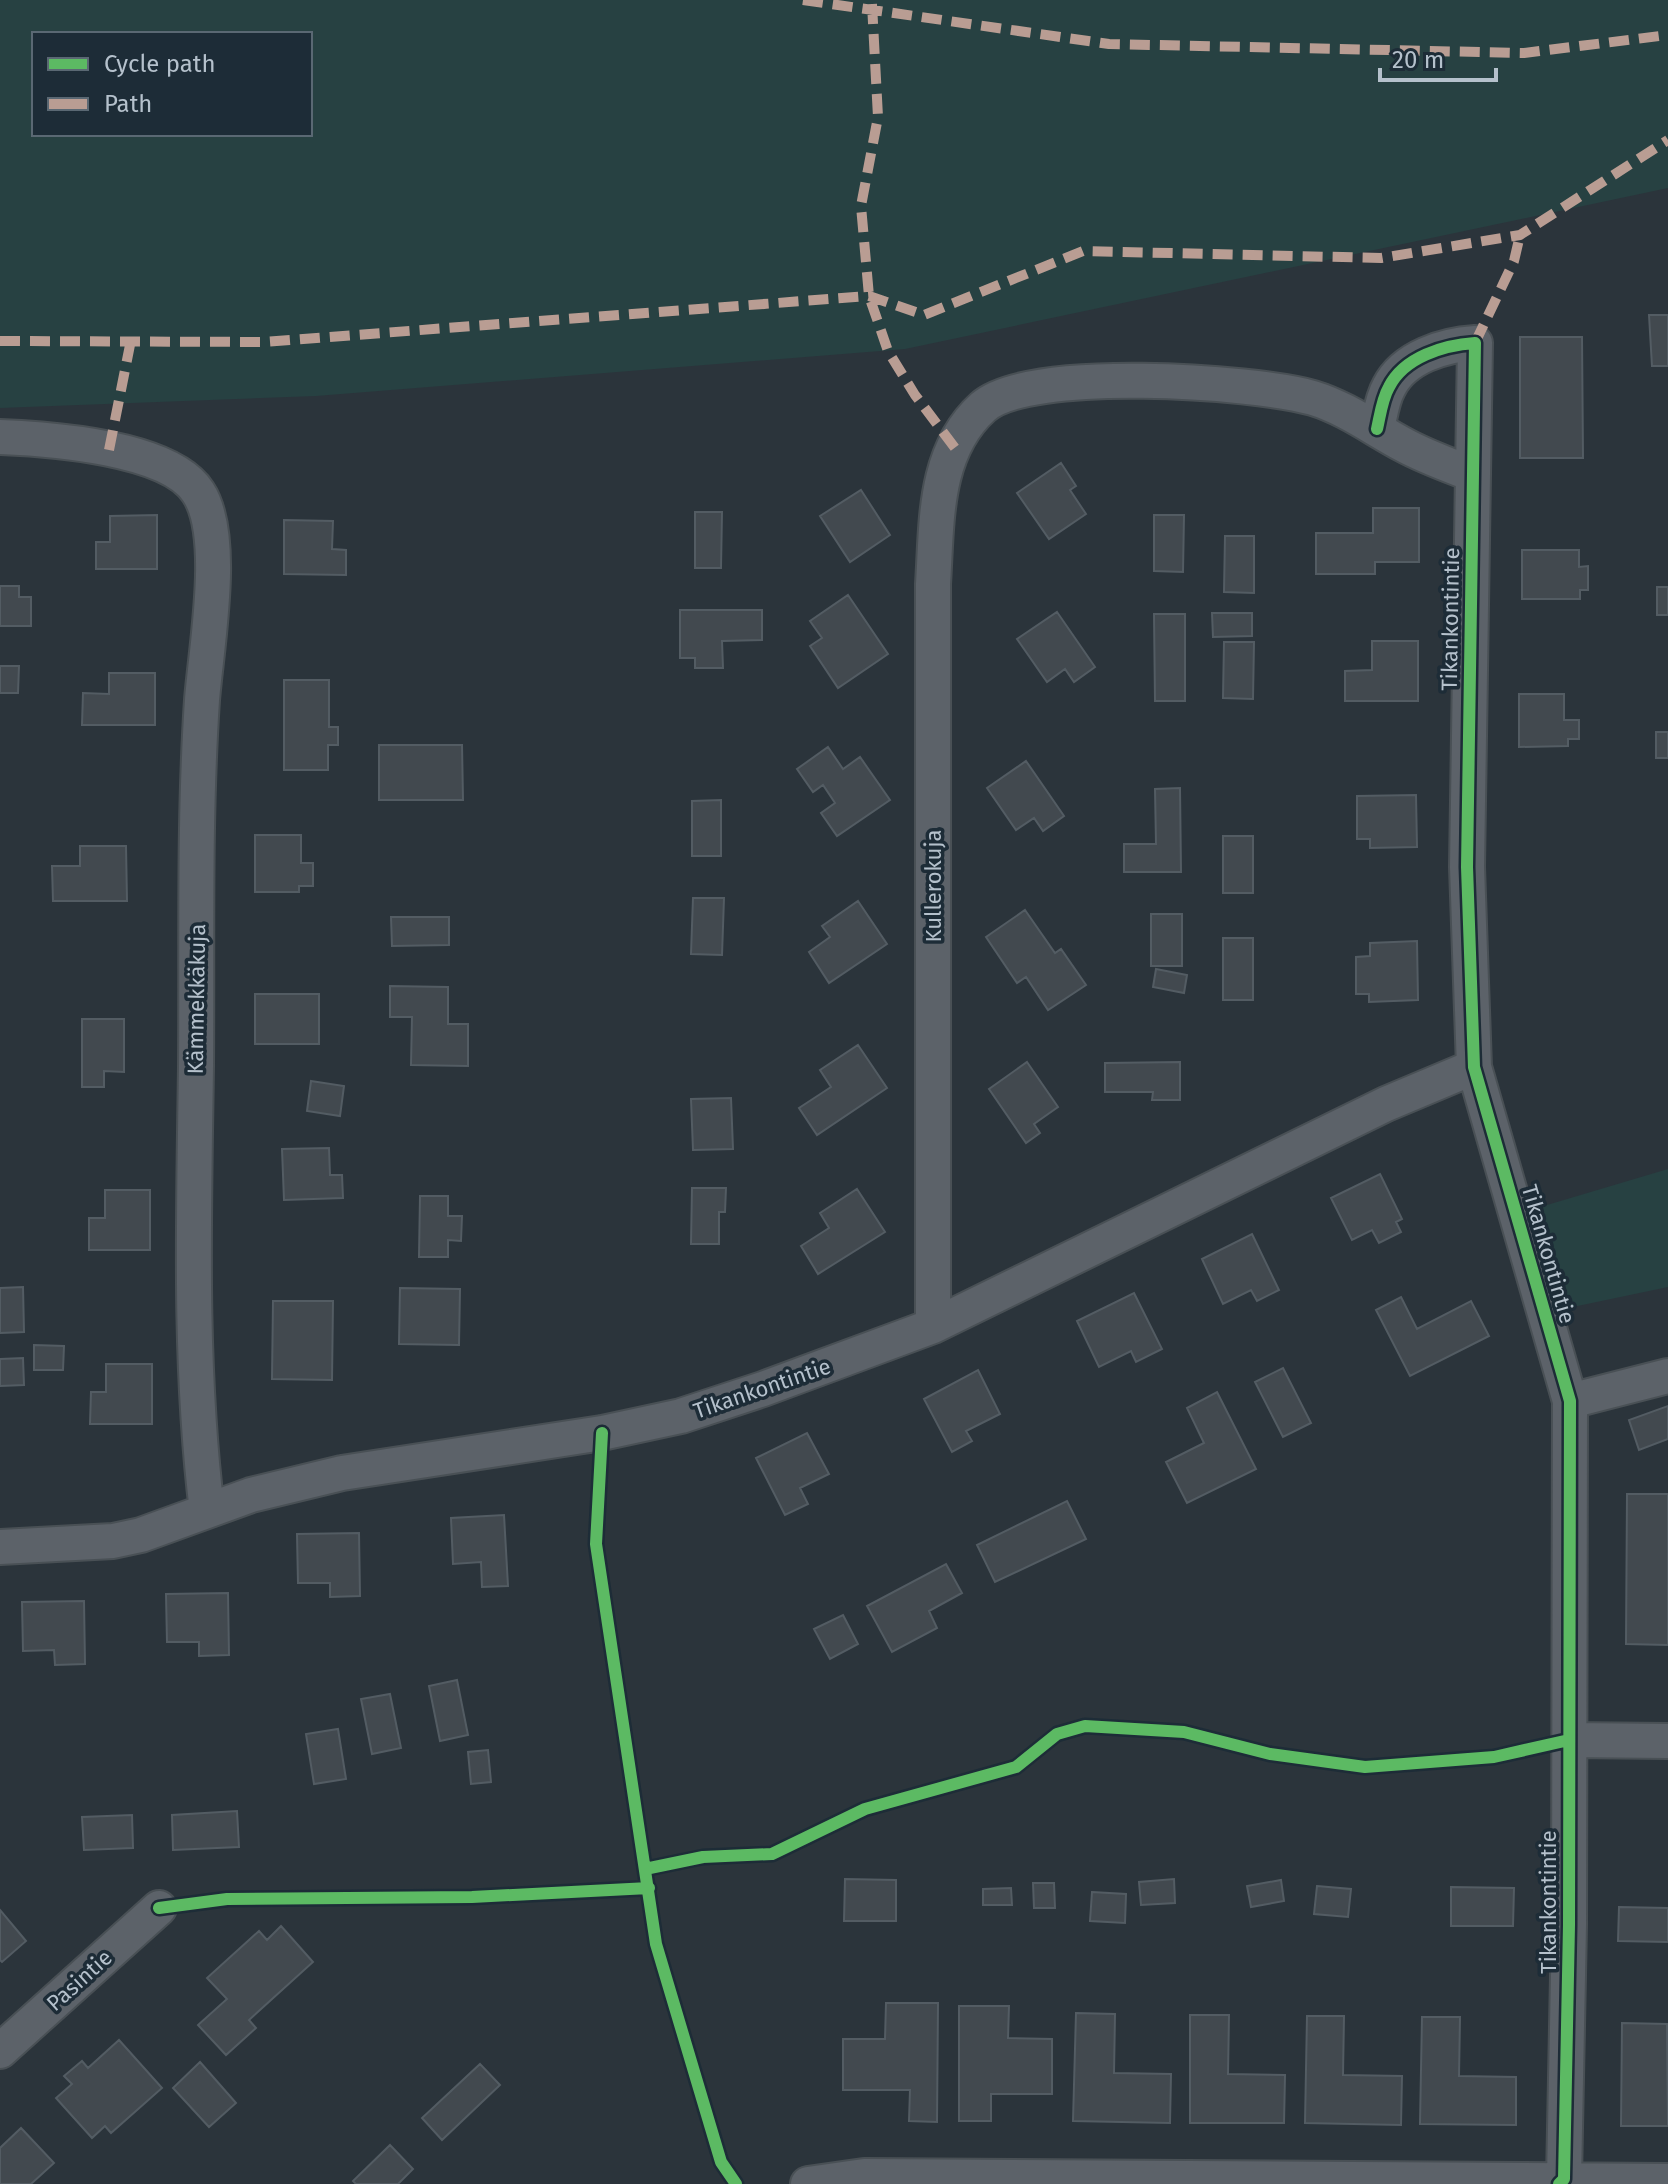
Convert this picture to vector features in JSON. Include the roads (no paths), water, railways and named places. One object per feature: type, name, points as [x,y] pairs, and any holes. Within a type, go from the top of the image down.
[{"type":"street","name":"Tikankontintie","points":[[1377,429],[1389,385],[1422,355],[1452,345],[1475,343],[1467,867],[1474,1067],[1570,1401],[1569,1740],[1562,2182]]},
{"type":"street","name":"Kullerokuja","points":[[933,1326],[933,584],[940,488],[955,448],[972,420],[1008,393],[1073,380],[1201,385],[1293,394],[1339,408],[1433,459],[1472,474]]},
{"type":"street","name":"Kämmekkäkuja","points":[[0,437],[69,442],[159,465],[196,489],[207,511],[213,581],[202,703],[195,1102],[196,1422],[207,1511]]},
{"type":"street","name":"Tikankontintie","points":[[0,1547],[113,1541],[171,1527],[251,1495],[342,1473],[602,1433],[681,1416],[933,1326],[1386,1104],[1474,1067]]},
{"type":"street","points":[[1570,1401],[1668,1376]]},
{"type":"street","points":[[1569,1740],[1668,1741]]},
{"type":"street","name":"Pasintie","points":[[0,2051],[159,1908]]},
{"type":"street","points":[[808,2184],[864,2176],[1668,2181]]}]
